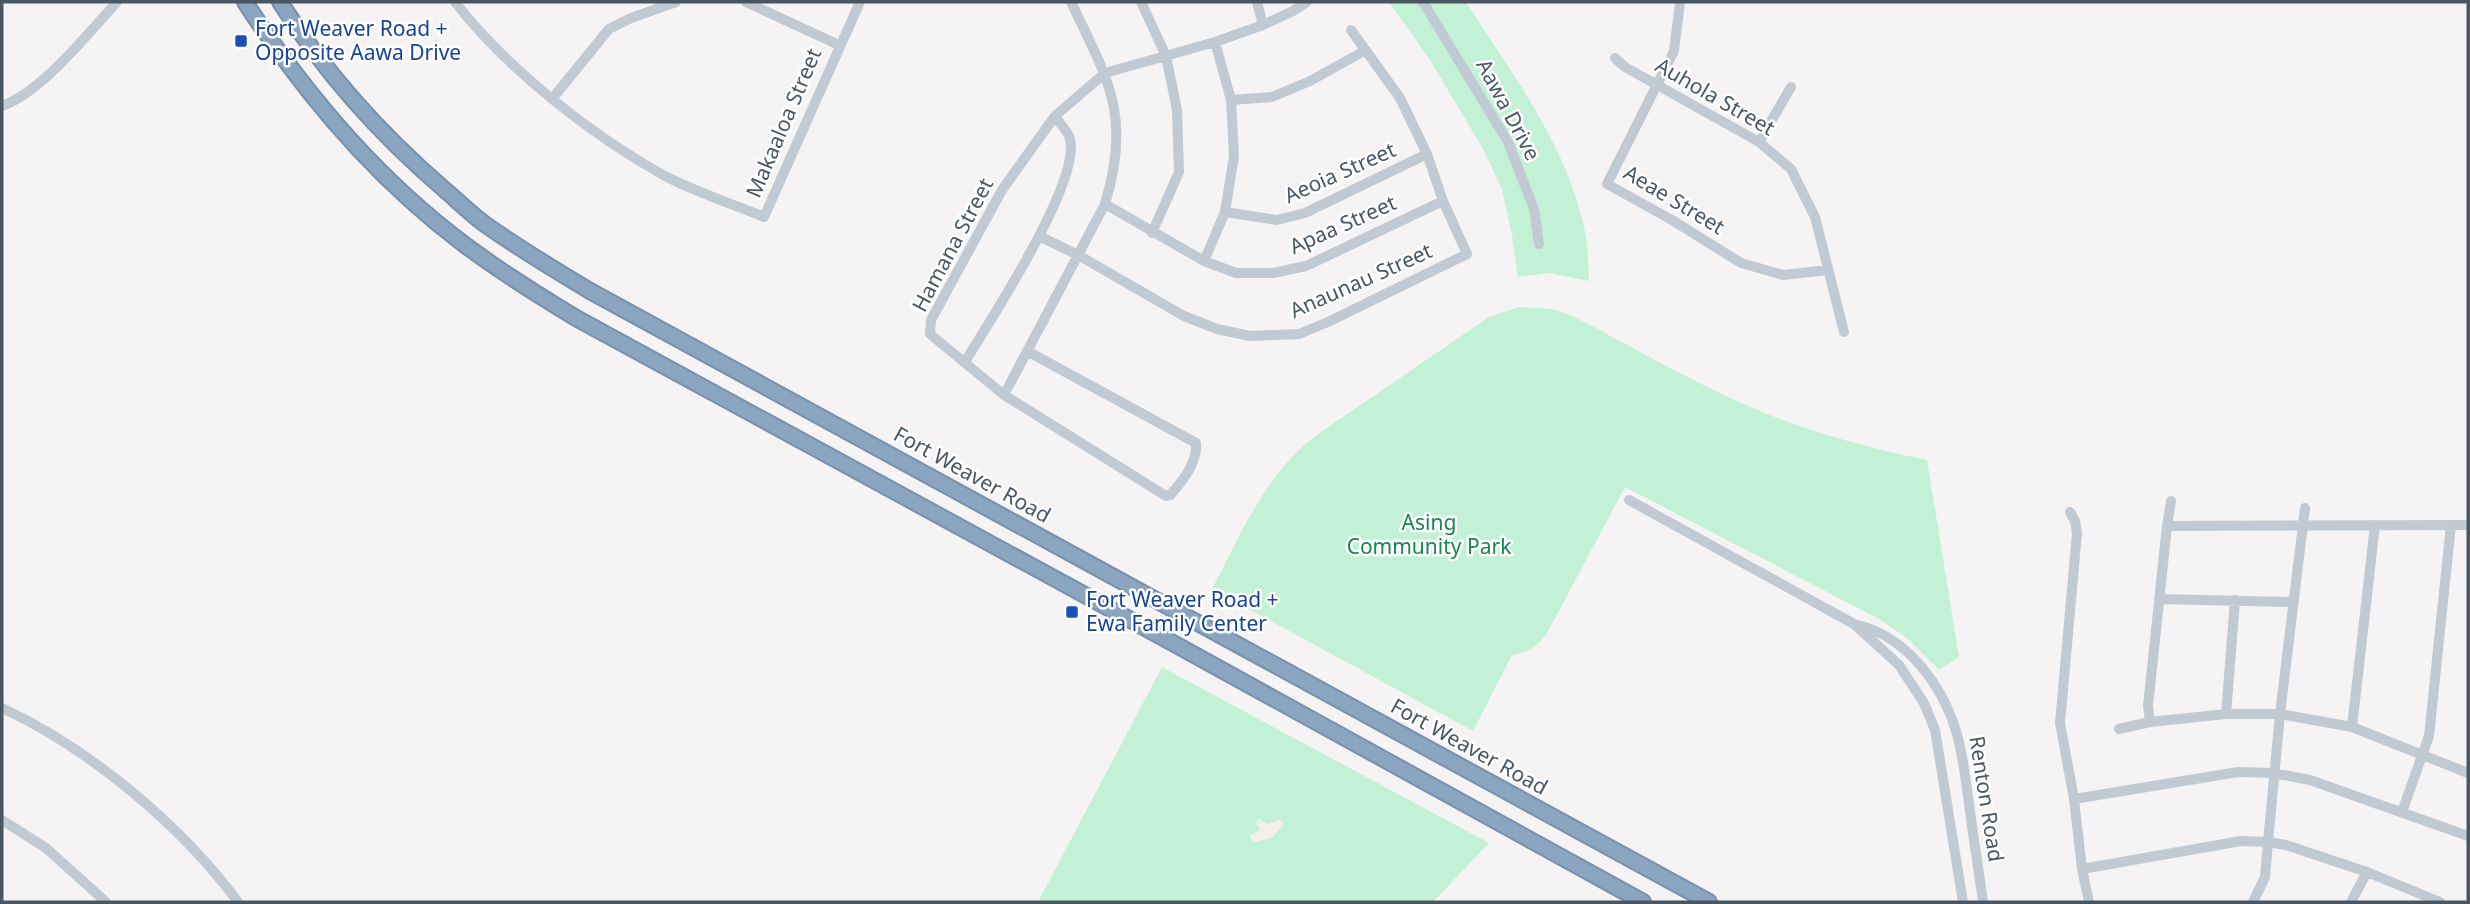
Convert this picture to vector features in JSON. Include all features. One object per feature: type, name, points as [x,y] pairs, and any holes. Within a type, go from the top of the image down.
[{"type":"highway","points":[[245,2],[290,67],[360,149],[402,192],[464,244],[516,282],[576,318],[1643,902]]},
{"type":"highway","name":"Fort Weaver Road","points":[[280,2],[313,48],[381,131],[420,169],[484,223],[590,291],[1709,902]]},
{"type":"street","points":[[2,106],[38,83],[117,2]]},
{"type":"street","name":"Makaaloa Street","points":[[455,2],[512,63],[552,99],[621,149],[667,176],[764,217],[860,2]]},
{"type":"street","points":[[552,99],[609,30],[631,18],[676,2]]},
{"type":"street","points":[[746,2],[839,45]]},
{"type":"street","points":[[1004,395],[1105,204],[1115,171],[1118,123],[1112,95],[1105,73],[1071,2]]},
{"type":"street","points":[[1141,2],[1166,56],[1177,110],[1179,172],[1152,233]]},
{"type":"street","points":[[1257,2],[1263,25]]},
{"type":"street","name":"Hamana Street","points":[[1027,351],[1196,443],[1197,449],[1191,466],[1170,495],[1166,496],[1004,395],[930,334],[931,320],[1002,190],[1055,116],[1105,73],[1215,42],[1263,25],[1307,2]]},
{"type":"street","name":"Aawa Drive","points":[[1423,2],[1508,142],[1534,209],[1539,244]]},
{"type":"street","name":"Aeae Street","points":[[1681,2],[1674,51],[1607,184],[1741,263],[1783,275],[1828,270]]},
{"type":"street","points":[[1351,30],[1400,98],[1427,154],[1443,201]]},
{"type":"street","points":[[1204,261],[1225,212],[1234,156],[1231,100],[1215,42]]},
{"type":"street","points":[[1231,100],[1272,97],[1310,81],[1366,50]]},
{"type":"street","name":"Auhola Street","points":[[1615,58],[1625,67],[1759,142],[1791,169],[1815,217],[1844,332]]},
{"type":"street","points":[[1759,142],[1791,87]]},
{"type":"street","points":[[965,362],[1039,236],[1063,188],[1069,162],[1070,138],[1055,116]]},
{"type":"street","name":"Aeoia Street","points":[[1225,212],[1277,220],[1305,213],[1427,154]]},
{"type":"street","name":"Apaa Street","points":[[1105,204],[1204,261],[1236,274],[1273,273],[1306,266],[1443,201]]},
{"type":"street","name":"Anaunau Street","points":[[1039,236],[1078,255],[1184,316],[1217,330],[1273,337],[1299,334],[1328,322],[1468,254],[1443,201]]},
{"type":"street","name":"Renton Road","points":[[1629,500],[1854,624],[1899,665],[1917,690],[1930,716],[1937,740],[1964,902]]},
{"type":"street","points":[[2150,722],[2148,706],[2171,501]]},
{"type":"street","points":[[2253,902],[2265,877],[2292,602],[2305,508]]},
{"type":"street","points":[[2070,513],[2077,533],[2060,723],[2089,902]]},
{"type":"street","points":[[2352,727],[2375,525]]},
{"type":"street","points":[[2402,812],[2429,736],[2451,525]]},
{"type":"street","points":[[2167,526],[2468,525]]},
{"type":"street","points":[[2159,599],[2292,602]]},
{"type":"street","points":[[2226,714],[2235,600]]},
{"type":"street","name":"Renton Road","points":[[1854,624],[1884,635],[1911,656],[1931,680],[1946,705],[1960,747],[1983,902]]},
{"type":"street","points":[[2,708],[37,724],[111,776],[176,829],[238,902]]},
{"type":"street","points":[[2119,729],[2150,722],[2226,714],[2280,714],[2352,727],[2468,773]]},
{"type":"street","points":[[2074,799],[2238,772],[2274,774],[2311,780],[2468,836]]},
{"type":"street","points":[[2,820],[46,848],[106,902]]},
{"type":"street","points":[[2082,869],[2241,841],[2268,842],[2286,845],[2367,872],[2440,902]]},
{"type":"street","points":[[2351,902],[2367,872]]},
{"type":"green space","points":[[1389,2],[1466,2],[1536,112],[1566,170],[1585,232],[1589,281],[1549,273],[1518,277],[1502,189],[1483,149],[1430,60]]},
{"type":"green space","name":"Asing Community Park","points":[[1519,307],[1552,309],[1573,316],[1697,382],[1784,421],[1855,443],[1927,460],[1959,657],[1939,670],[1907,638],[1879,619],[1625,487],[1546,635],[1531,648],[1512,655],[1473,731],[1212,589],[1258,503],[1285,465],[1302,447],[1489,317]]},
{"type":"green space","points":[[1162,667],[1489,843],[1433,902],[1038,902]]},
{"type":"sand","points":[[1258,819],[1268,824],[1280,820],[1284,824],[1272,838],[1253,842],[1250,836],[1260,830],[1256,823]]},
{"type":"place","name":"Fort Weaver Road + Opposite Aawa Drive","points":[[241,41]]},
{"type":"place","name":"Fort Weaver Road + Ewa Family Center","points":[[1072,612]]}]
